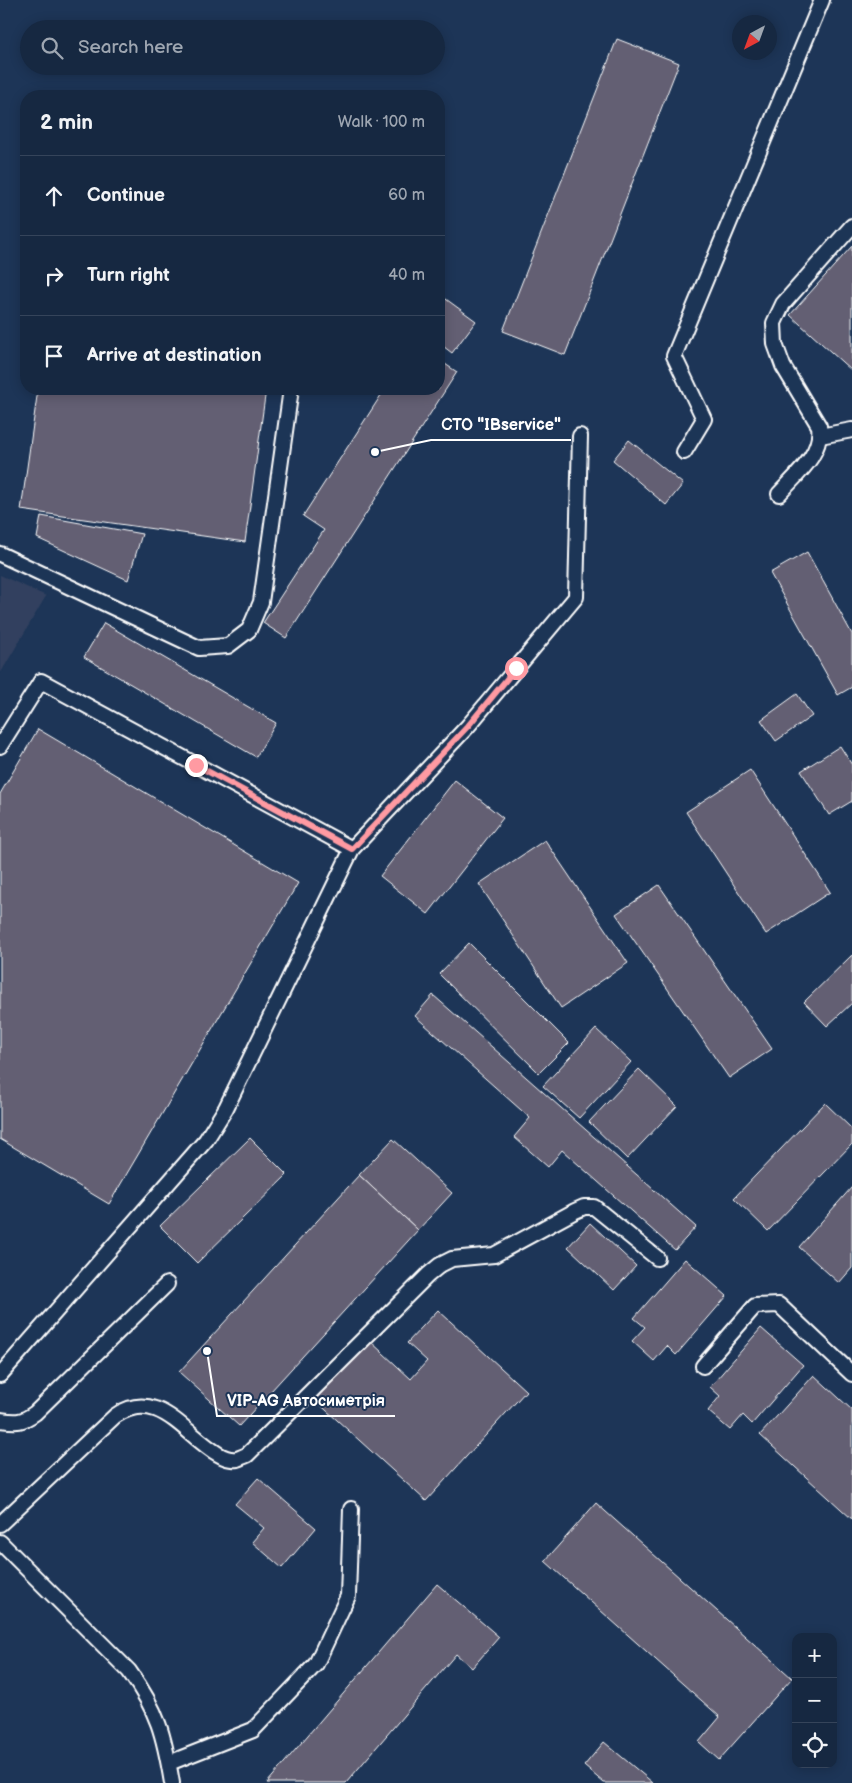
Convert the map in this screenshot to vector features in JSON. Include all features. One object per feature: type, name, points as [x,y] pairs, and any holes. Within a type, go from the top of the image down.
[{"type":"lane","points":[[684,452],[704,419],[674,356],[822,0]]},
{"type":"lane","points":[[779,494],[812,456],[820,436],[819,426],[783,366],[775,344],[774,323],[783,304],[852,226]]},
{"type":"lane","points":[[0,554],[200,648],[228,646],[249,630],[261,602],[290,395]]},
{"type":"lane","points":[[820,436],[852,430]]},
{"type":"lane","points":[[0,1375],[206,1140],[226,1108],[352,849],[468,726],[576,597],[580,436]]},
{"type":"lane","points":[[0,746],[41,681],[352,849]]},
{"type":"lane","points":[[0,1524],[114,1416],[132,1407],[149,1408],[165,1412],[212,1450],[224,1457],[235,1459],[248,1454],[428,1275],[440,1265],[452,1259],[494,1255],[575,1211],[594,1207],[657,1258]]},
{"type":"lane","points":[[0,1420],[18,1422],[26,1420],[35,1413],[167,1284]]},
{"type":"lane","points":[[703,1366],[755,1306],[779,1305],[852,1374]]},
{"type":"lane","points":[[168,1763],[253,1730],[316,1664],[348,1596],[351,1509]]},
{"type":"lane","points":[[0,1542],[129,1671],[145,1693],[163,1734],[172,1783]]},
{"type":"shaded area","points":[[0,575],[46,596],[0,674]]},
{"type":"building","points":[[617,39],[679,63],[565,355],[503,331]]},
{"type":"building","points":[[852,246],[852,371],[790,315]]},
{"type":"building","points":[[445,298],[476,321],[452,353],[445,348]]},
{"type":"building","points":[[445,364],[457,372],[445,391]]},
{"type":"building","points":[[37,395],[265,395],[245,542],[21,510]]},
{"type":"building","points":[[381,395],[442,395],[286,638],[263,623],[324,530],[303,516]]},
{"type":"building","points":[[629,440],[683,484],[666,505],[613,460]]},
{"type":"building","points":[[41,516],[142,534],[128,580],[37,538]]},
{"type":"building","points":[[807,552],[852,634],[852,687],[838,695],[770,573]]},
{"type":"building","points":[[104,623],[276,723],[256,757],[84,657]]},
{"type":"building","points":[[797,694],[812,716],[776,741],[761,720]]},
{"type":"building","points":[[38,729],[298,883],[109,1204],[0,1139],[0,794]]},
{"type":"building","points":[[840,746],[852,765],[852,801],[829,815],[801,771]]},
{"type":"building","points":[[750,770],[830,892],[766,934],[686,812]]},
{"type":"building","points":[[455,780],[503,818],[428,914],[380,876]]},
{"type":"building","points":[[545,840],[628,963],[561,1008],[479,884]]},
{"type":"building","points":[[659,885],[772,1049],[729,1078],[616,914]]},
{"type":"building","points":[[469,943],[569,1043],[539,1073],[439,974]]},
{"type":"building","points":[[852,955],[852,1003],[827,1026],[804,1002]]},
{"type":"building","points":[[433,995],[696,1227],[675,1250],[562,1150],[548,1167],[514,1137],[530,1118],[415,1016]]},
{"type":"building","points":[[596,1029],[631,1062],[579,1118],[543,1086]]},
{"type":"building","points":[[639,1069],[677,1106],[627,1159],[589,1122]]},
{"type":"building","points":[[825,1103],[852,1129],[852,1144],[768,1231],[734,1198]]},
{"type":"building","points":[[250,1138],[287,1175],[197,1263],[160,1226]]},
{"type":"building","points":[[393,1139],[452,1193],[418,1230],[359,1175]]},
{"type":"building","points":[[359,1175],[418,1230],[239,1426],[179,1372]]},
{"type":"building","points":[[852,1187],[852,1268],[839,1283],[799,1247]]},
{"type":"building","points":[[590,1223],[636,1266],[614,1290],[568,1247]]},
{"type":"building","points":[[685,1259],[727,1296],[676,1355],[667,1346],[654,1361],[632,1341],[645,1327],[634,1318]]},
{"type":"building","points":[[438,1310],[526,1391],[426,1501],[315,1400],[369,1340],[411,1379],[427,1361],[407,1343]]},
{"type":"building","points":[[761,1328],[803,1365],[752,1424],[743,1415],[730,1430],[708,1411],[720,1396],[710,1387]]},
{"type":"building","points":[[814,1375],[852,1410],[852,1519],[760,1435]]},
{"type":"building","points":[[258,1478],[316,1528],[282,1568],[252,1542],[264,1528],[235,1504]]},
{"type":"building","points":[[596,1503],[792,1678],[719,1760],[699,1742],[720,1717],[545,1561]]},
{"type":"building","points":[[437,1584],[499,1637],[472,1668],[456,1654],[346,1783],[267,1783]]},
{"type":"building","points":[[604,1742],[653,1783],[604,1783],[584,1766]]},
{"type":"place","name":"СТО \"IBservice\"","points":[[375,452]]},
{"type":"place","name":"VIP-AG Автосиметрія","points":[[207,1351]]},
{"type":"route","points":[[196,765],[352,849],[468,726],[516,668]]}]
